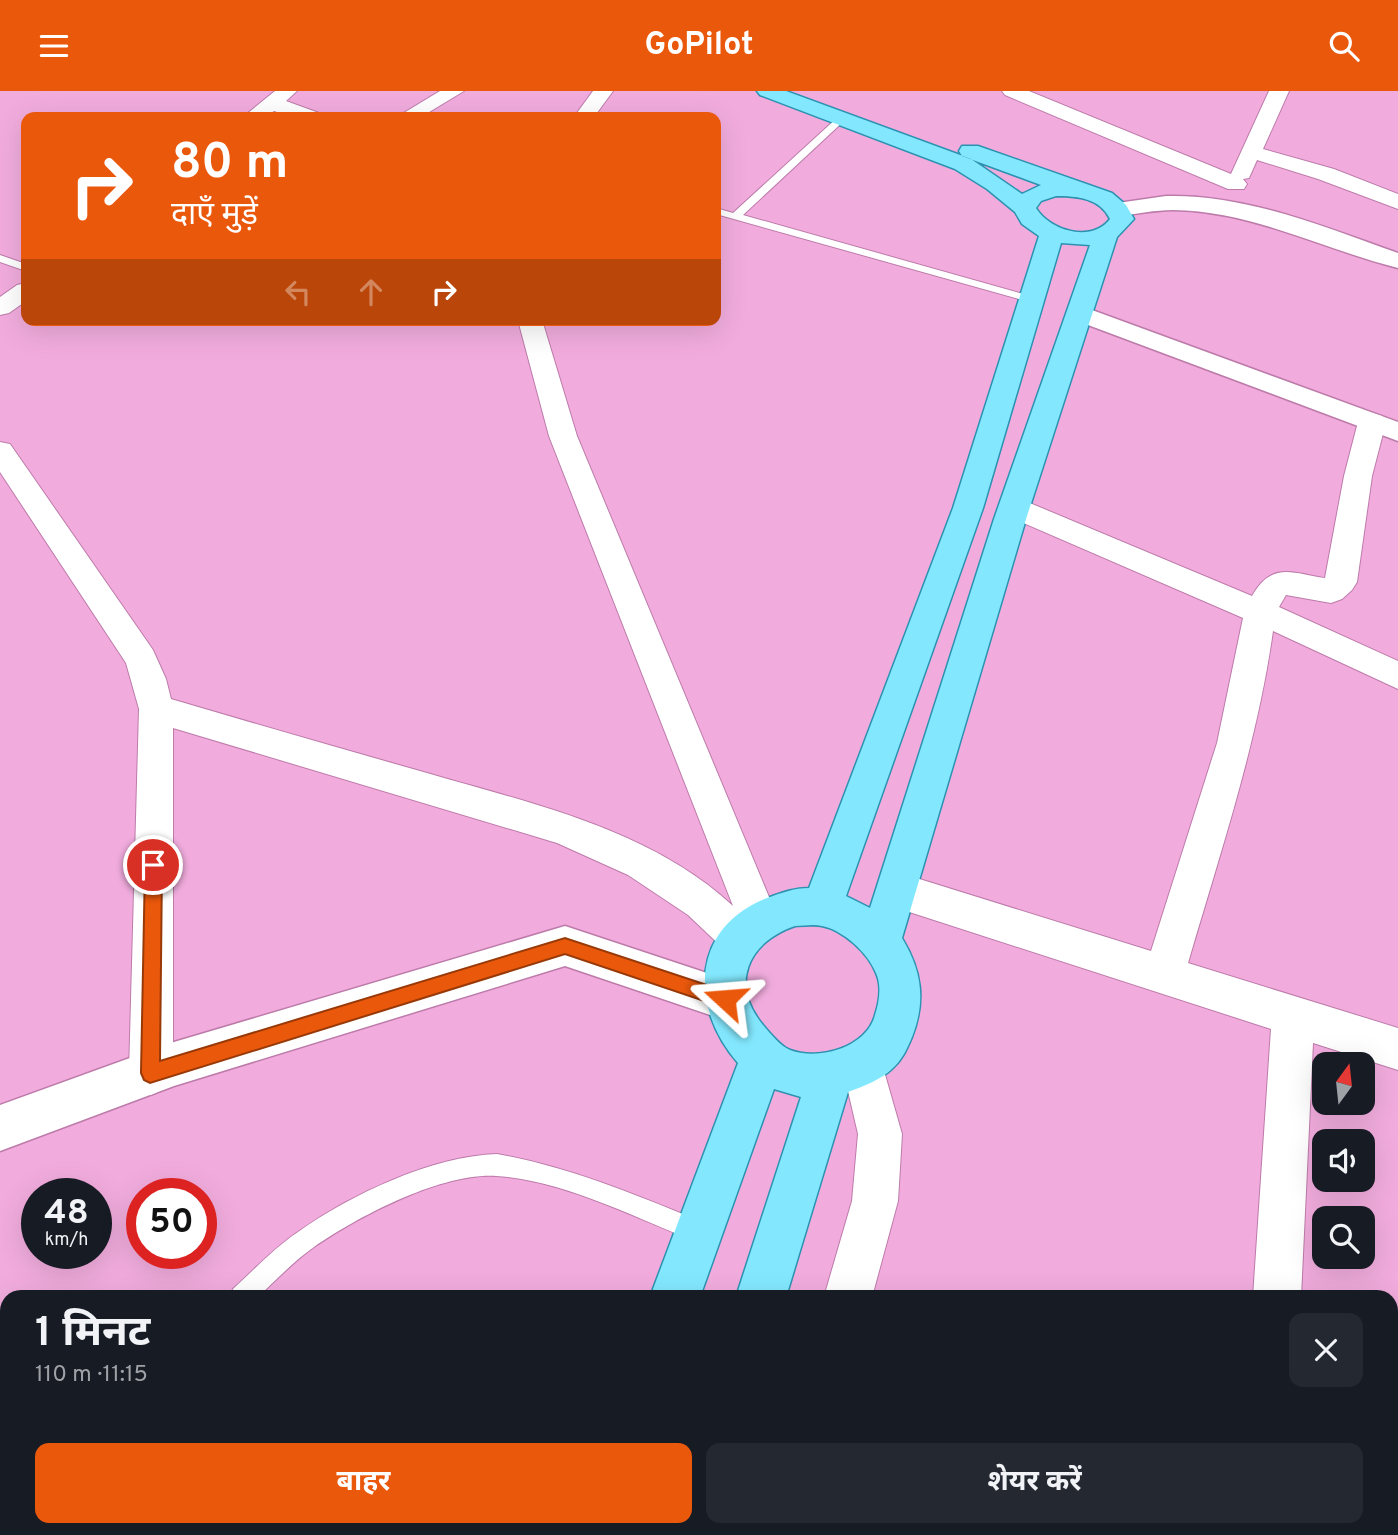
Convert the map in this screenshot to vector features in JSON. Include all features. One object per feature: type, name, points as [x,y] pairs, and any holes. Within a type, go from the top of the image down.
[{"type":"main road","points":[[767,91],[963,164],[995,184],[1024,208],[1034,225],[1052,233],[1090,238],[1112,222]]},
{"type":"main road","points":[[807,91],[1072,189],[1100,196],[1112,222],[1015,508],[880,942]]},
{"type":"main road","points":[[1024,208],[1029,198],[1038,193],[1072,189]]},
{"type":"main road","points":[[822,907],[968,508],[1052,233]]},
{"type":"main road","points":[[764,1290],[847,1070],[889,1039],[900,1009],[898,975],[880,942],[858,922],[822,907],[795,907],[750,929],[725,972],[725,999],[735,1027],[762,1058],[791,1073],[847,1070]]},
{"type":"main road","points":[[678,1290],[762,1058]]},
{"type":"street","points":[[416,112],[454,91]]},
{"type":"street","points":[[588,112],[603,91]]},
{"type":"street","points":[[1012,91],[1236,184]]},
{"type":"street","points":[[1224,209],[1279,91]]},
{"type":"street","points":[[260,112],[279,97],[304,112]]},
{"type":"street","points":[[1252,152],[1326,174],[1398,202]]},
{"type":"street","points":[[1112,222],[1172,203],[1224,209],[1302,228],[1398,261]]},
{"type":"street","points":[[0,309],[21,294]]},
{"type":"street","points":[[1081,314],[1385,427],[1359,476],[1341,582],[1331,591],[1280,582],[1273,587],[1261,613],[1244,706],[1164,975]]},
{"type":"street","points":[[532,326],[563,436],[750,929]]},
{"type":"street","points":[[0,451],[141,659],[149,679],[156,709],[150,1073]]},
{"type":"street","points":[[1015,508],[1261,613],[1398,676]]},
{"type":"street","points":[[156,709],[565,829],[641,863],[750,929]]},
{"type":"street","points":[[897,890],[1398,1049]]},
{"type":"street","points":[[0,1128],[150,1073],[565,946],[725,999]]},
{"type":"street","points":[[1277,1290],[1293,1015]]},
{"type":"street","points":[[847,1070],[880,1133],[875,1201],[850,1290]]},
{"type":"lane","points":[[736,216],[841,119]]},
{"type":"lane","points":[[721,212],[1030,299]]},
{"type":"lane","points":[[0,258],[21,266]]},
{"type":"lane","points":[[249,1290],[306,1240],[378,1200],[443,1172],[481,1166],[494,1165],[547,1175],[699,1232]]},
{"type":"route","points":[[153,865],[150,1073],[565,946],[725,999]]}]
